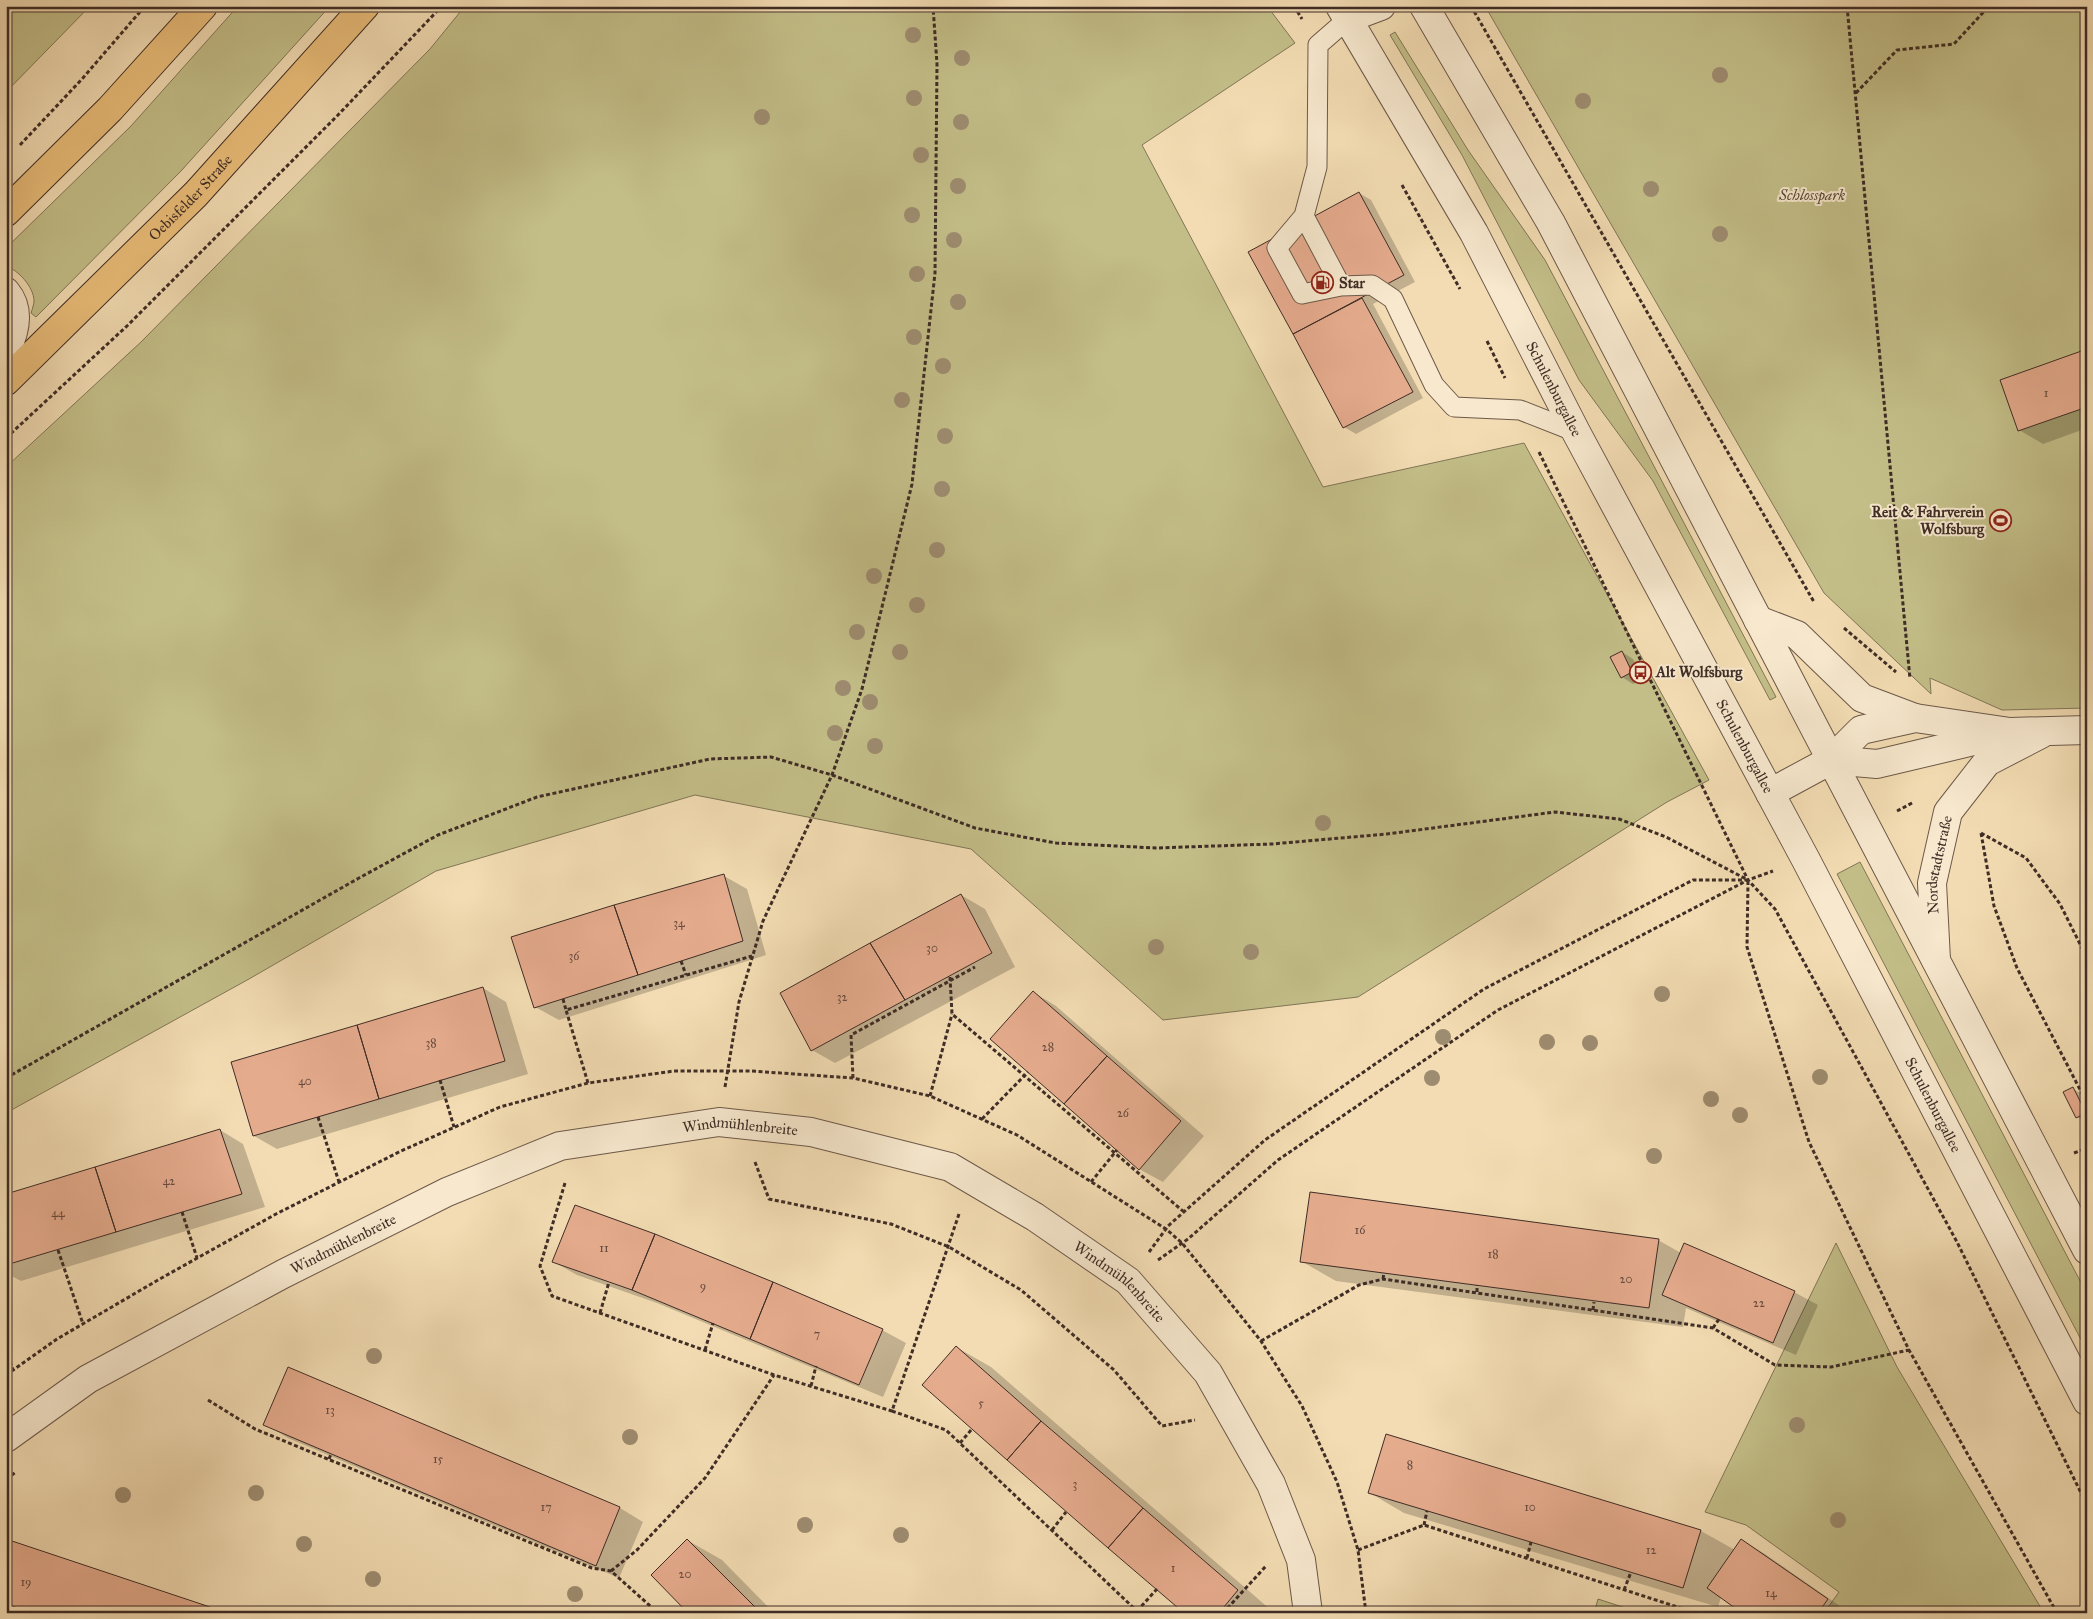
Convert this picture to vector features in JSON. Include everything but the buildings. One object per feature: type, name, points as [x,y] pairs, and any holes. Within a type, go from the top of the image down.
[{"type":"main road","points":[[6,212],[110,109],[203,6]]},
{"type":"main road","name":"Oebisfelder Straße","points":[[6,381],[196,194],[365,6]]},
{"type":"street","points":[[1344,12],[1381,6]]},
{"type":"street","points":[[1424,6],[1551,223],[2087,1250]]},
{"type":"street","name":"Schulenburgallee","points":[[1344,12],[1474,233],[1576,432],[1770,793],[2087,1401]]},
{"type":"street","points":[[6,292],[13,300],[16,330],[6,351]]},
{"type":"street","name":"Nordstadtstraße","points":[[1758,620],[1797,635],[1862,698],[1915,718],[2010,732],[2087,730]]},
{"type":"street","name":"Nordstadtstraße","points":[[1770,793],[1831,760],[1861,730],[1915,718]]},
{"type":"street","name":"Nordstadtstraße","points":[[1936,960],[1932,883],[1948,812],[1987,762],[2048,731]]},
{"type":"street","name":"Nordstadtstraße","points":[[1831,760],[1877,764],[2010,732]]},
{"type":"street","name":"Windmühlenbreite","points":[[6,1438],[88,1379],[283,1274],[447,1192],[560,1146],[719,1122],[812,1132],[950,1168],[1035,1217],[1128,1281],[1208,1373],[1271,1484],[1301,1560],[1308,1613]]},
{"type":"lane","points":[[1344,12],[1318,45],[1317,167],[1304,216],[1277,248],[1302,294],[1341,286],[1372,285],[1393,299],[1434,385],[1454,407],[1520,410],[1576,432]]},
{"type":"lane","points":[[1304,216],[1341,286]]},
{"type":"path","points":[[19,146],[82,79],[144,6]]},
{"type":"path","points":[[6,438],[128,325],[331,122],[442,6]]},
{"type":"path","points":[[719,1122],[739,1002],[763,921],[832,775],[862,689],[912,484],[935,273],[937,64],[933,6]]},
{"type":"path","points":[[1471,6],[1813,601],[1820,607]]},
{"type":"path","points":[[1840,625],[1911,683],[1848,6]]},
{"type":"path","points":[[1856,93],[1897,50],[1954,44],[1989,6]]},
{"type":"path","points":[[6,1078],[358,878],[438,835],[537,797],[710,759],[771,757],[832,775],[975,828],[1056,843],[1156,848],[1272,844],[1387,834],[1555,812],[1619,819],[1666,837],[1748,880],[1775,909],[1957,1242],[2087,1505]]},
{"type":"path","points":[[2087,958],[2060,904],[2026,858],[1981,833],[1994,906],[2017,968],[2087,1103]]},
{"type":"path","points":[[1128,1281],[1166,1229],[1264,1140],[1484,989],[1693,880],[1748,880]]},
{"type":"path","points":[[1128,1281],[1182,1244],[1278,1160],[1498,1010],[1748,880]]},
{"type":"path","points":[[1748,880],[1748,947],[1809,1142],[1908,1350],[2057,1613]]},
{"type":"path","points":[[566,1010],[753,956]]},
{"type":"path","points":[[681,961],[686,975]]},
{"type":"path","points":[[853,1078],[851,1035],[951,978],[975,967]]},
{"type":"path","points":[[930,1096],[952,1014],[951,978]]},
{"type":"path","points":[[563,998],[588,1083]]},
{"type":"path","points":[[952,1014],[1026,1074],[1184,1212]]},
{"type":"path","points":[[857,1026],[860,1030]]},
{"type":"path","points":[[6,1375],[83,1324],[197,1258],[339,1182],[500,1107],[588,1083],[674,1071],[728,1071],[853,1078],[930,1096],[1017,1135],[1166,1229],[1182,1244],[1261,1340],[1306,1414],[1337,1482],[1358,1550],[1366,1613]]},
{"type":"path","points":[[982,1120],[1026,1074]]},
{"type":"path","points":[[440,1080],[454,1127]]},
{"type":"path","points":[[318,1117],[339,1182]]},
{"type":"path","points":[[1091,1182],[1116,1152]]},
{"type":"path","points":[[754,1157],[769,1199],[891,1224],[949,1246],[1022,1290],[1114,1370],[1162,1426],[1198,1419]]},
{"type":"path","points":[[892,1411],[949,1246],[969,1178]]},
{"type":"path","points":[[557,1182],[566,1179],[540,1266],[552,1296],[774,1375],[892,1411],[946,1430],[1138,1612],[1157,1589]]},
{"type":"path","points":[[182,1212],[197,1258]]},
{"type":"path","points":[[58,1250],[83,1324]]},
{"type":"path","points":[[1383,1279],[1384,1273]]},
{"type":"path","points":[[1261,1340],[1359,1285],[1383,1279],[1713,1328],[1775,1365],[1830,1367],[1908,1350]]},
{"type":"path","points":[[600,1314],[609,1282]]},
{"type":"path","points":[[1477,1286],[1477,1292]]},
{"type":"path","points":[[1593,1310],[1594,1302]]},
{"type":"path","points":[[1713,1328],[1719,1319]]},
{"type":"path","points":[[705,1350],[713,1323]]},
{"type":"path","points":[[6,1349],[13,1370]]},
{"type":"path","points":[[811,1386],[816,1366]]},
{"type":"path","points":[[611,1571],[637,1550],[706,1478],[774,1375]]},
{"type":"path","points":[[208,1400],[255,1428],[539,1544],[592,1568],[611,1571],[658,1613]]},
{"type":"path","points":[[960,1443],[972,1429]]},
{"type":"path","points":[[329,1459],[331,1454]]},
{"type":"path","points":[[438,1504],[440,1500]]},
{"type":"path","points":[[1424,1525],[1427,1511]]},
{"type":"path","points":[[1052,1530],[1066,1512]]},
{"type":"path","points":[[1358,1550],[1424,1525],[1696,1613]]},
{"type":"path","points":[[1528,1558],[1531,1542]]},
{"type":"path","points":[[1223,1613],[1268,1564]]},
{"type":"path","points":[[1624,1590],[1631,1572]]},
{"type":"path","points":[[11,1613],[13,1606]]},
{"type":"green space","points":[[6,6],[90,6],[6,92]]},
{"type":"green space","points":[[238,6],[330,6],[181,171],[36,317],[31,313],[34,301],[31,290],[20,275],[6,266],[6,248],[131,126]]},
{"type":"green space","points":[[465,6],[1267,6],[1295,43],[1142,145],[1323,487],[1524,443],[1709,780],[1667,802],[1358,997],[1163,1020],[971,849],[695,795],[436,871],[249,979],[6,1113],[6,467],[141,342],[430,49]]},
{"type":"green space","name":"Schlosspark","points":[[1485,6],[2087,6],[2087,708],[2002,710],[1930,678],[1931,694],[1824,593]]},
{"type":"green space","points":[[1395,32],[1468,150],[1545,260],[1776,697],[1770,700],[1653,481],[1579,380],[1462,155],[1390,35]]},
{"type":"green space","points":[[1860,862],[2087,1294],[2087,1351],[1837,874]]},
{"type":"green space","points":[[1836,1243],[1897,1367],[2044,1613],[1824,1613],[1839,1592],[1746,1525],[1705,1512]]},
{"type":"green space","points":[[1598,1599],[1641,1613],[1594,1613]]},
{"type":"place","name":"Star","points":[[1323,283]]},
{"type":"place","name":"Reit & Fahrverein Wolfsburg","points":[[2000,521]]},
{"type":"place","name":"Alt Wolfsburg","points":[[1640,672]]}]
